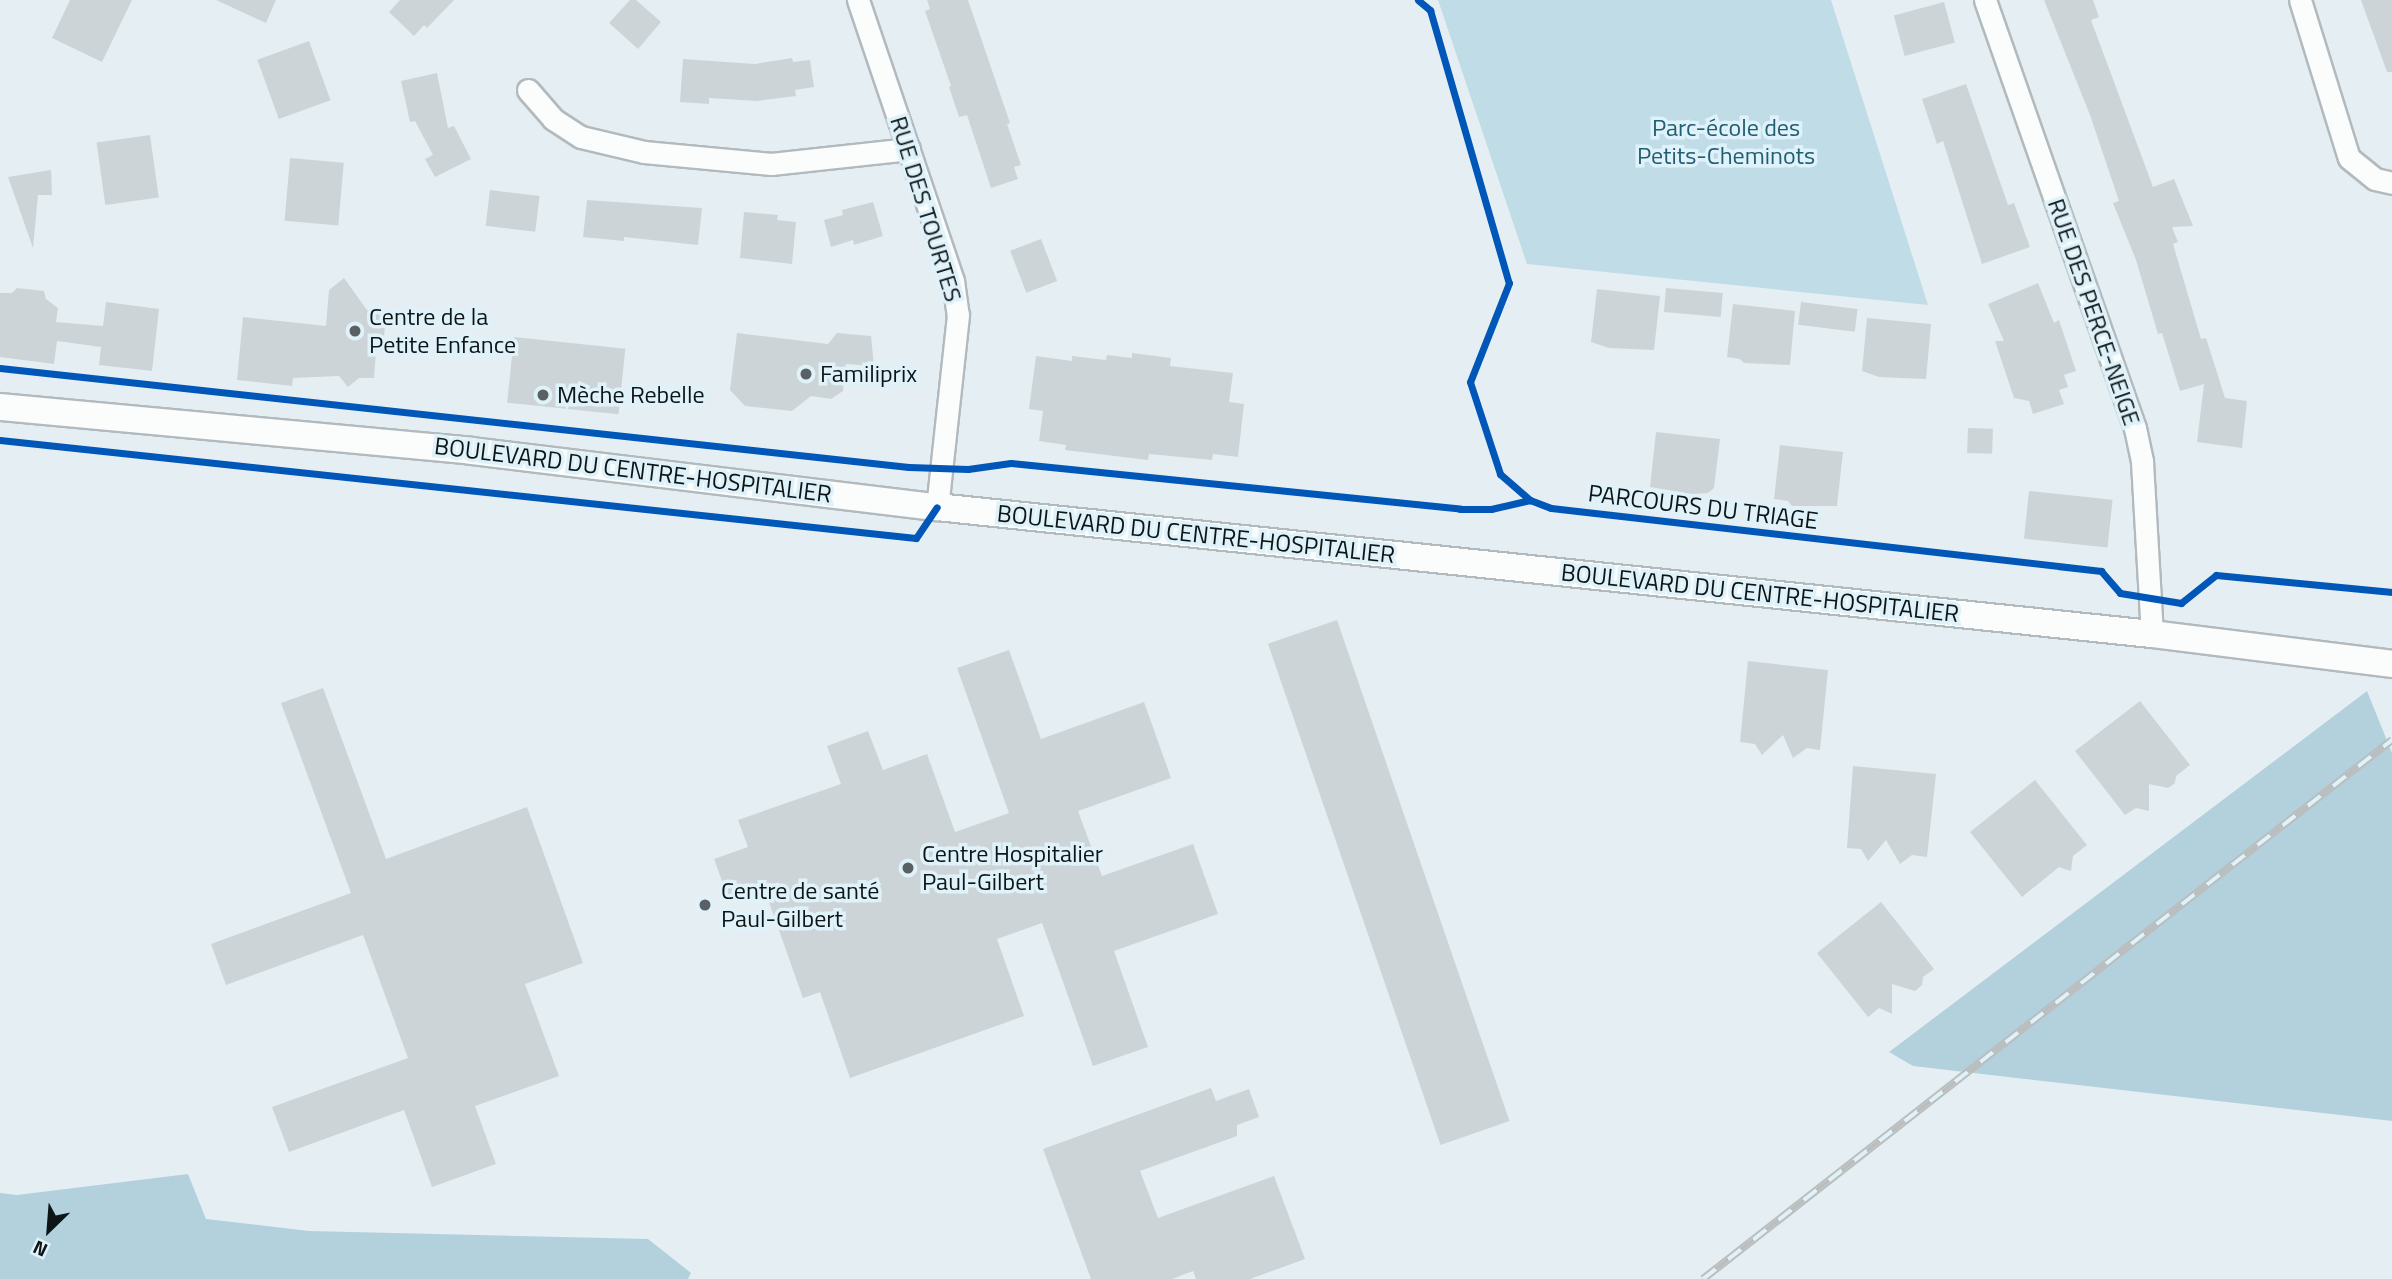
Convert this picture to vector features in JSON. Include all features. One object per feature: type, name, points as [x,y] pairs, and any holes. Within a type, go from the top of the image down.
[{"type":"street","name":"RUE DES TOURTES","points":[[859,0],[953,281],[958,315],[937,507]]},
{"type":"street","name":"RUE DES PERCE-NEIGE","points":[[1985,0],[2135,428],[2143,462],[2152,634]]},
{"type":"street","points":[[2300,0],[2349,158],[2375,179],[2392,183]]},
{"type":"street","points":[[528,90],[553,119],[581,137],[644,152],[771,164],[909,149]]},
{"type":"street","name":"BOULEVARD DU CENTRE-HOSPITALIER","points":[[0,407],[458,450],[937,507],[2152,634],[2392,664]]},
{"type":"green space","name":"Parc-école des Petits-Cheminots","points":[[1438,0],[1831,0],[1928,305],[1527,264]]},
{"type":"shaded area","points":[[2367,691],[2392,753],[2392,1121],[1913,1066],[1889,1052]]},
{"type":"shaded area","points":[[188,1174],[206,1219],[309,1231],[648,1239],[691,1273],[688,1279],[0,1279],[0,1193],[17,1195]]},
{"type":"building","points":[[70,0],[132,0],[102,62],[52,38]]},
{"type":"building","points":[[216,0],[276,0],[266,23]]},
{"type":"building","points":[[400,0],[454,0],[427,28],[424,25],[414,36],[389,12]]},
{"type":"building","points":[[630,0],[636,0],[661,22],[638,49],[609,23]]},
{"type":"building","points":[[927,0],[968,0],[1010,123],[1007,124],[1021,165],[1014,167],[1018,179],[991,188],[967,115],[959,117],[925,11],[930,9]]},
{"type":"building","points":[[2044,0],[2093,0],[2099,17],[2091,20],[2153,187],[2174,179],[2193,226],[2172,227],[2178,242],[2173,244],[2201,339],[2206,338],[2225,398],[2247,401],[2242,448],[2197,442],[2204,384],[2180,391],[2162,333],[2158,334],[2136,260],[2113,203],[2119,201],[2090,115]]},
{"type":"building","points":[[2361,0],[2392,0],[2392,72],[2387,72]]},
{"type":"building","points":[[1944,2],[1955,43],[1905,56],[1894,15]]},
{"type":"building","points":[[309,41],[331,100],[279,119],[257,60]]},
{"type":"building","points":[[792,58],[793,62],[810,60],[814,87],[795,90],[796,96],[757,101],[709,98],[709,104],[680,102],[683,59],[755,64]]},
{"type":"building","points":[[437,73],[448,128],[454,126],[471,159],[435,177],[425,159],[433,155],[415,121],[410,122],[401,81]]},
{"type":"building","points":[[1966,84],[2008,205],[2014,203],[2030,247],[1982,264],[1943,141],[1937,144],[1922,99]]},
{"type":"building","points":[[150,135],[159,197],[105,205],[97,143]]},
{"type":"building","points":[[290,158],[344,163],[338,225],[285,221]]},
{"type":"building","points":[[51,170],[52,195],[38,195],[33,248],[8,177]]},
{"type":"building","points":[[490,190],[540,196],[535,232],[486,226]]},
{"type":"building","points":[[587,200],[702,208],[698,245],[624,237],[624,241],[583,237]]},
{"type":"building","points":[[873,202],[883,236],[854,245],[853,240],[831,247],[824,220],[843,215],[842,210]]},
{"type":"building","points":[[744,212],[778,215],[777,220],[796,222],[792,264],[740,258]]},
{"type":"building","points":[[1041,239],[1057,281],[1026,293],[1010,251]]},
{"type":"building","points":[[344,278],[367,310],[386,312],[383,350],[376,351],[374,378],[359,378],[348,387],[339,376],[293,378],[292,386],[237,380],[243,317],[326,326],[329,290]]},
{"type":"building","points":[[2038,283],[2054,323],[2059,320],[2076,371],[2064,375],[2068,387],[2059,390],[2064,404],[2033,414],[2029,401],[2014,398],[1995,341],[2004,341],[1988,304]]},
{"type":"building","points":[[17,288],[44,291],[46,299],[58,308],[56,322],[103,326],[106,302],[159,309],[152,371],[99,365],[101,347],[57,341],[54,364],[0,357],[0,293],[12,293]]},
{"type":"building","points":[[1666,288],[1723,293],[1721,317],[1664,312]]},
{"type":"building","points":[[1597,289],[1660,296],[1654,350],[1609,348],[1591,342]]},
{"type":"building","points":[[1801,302],[1858,309],[1855,332],[1798,325]]},
{"type":"building","points":[[1733,304],[1795,311],[1790,365],[1744,363],[1740,359],[1727,357]]},
{"type":"building","points":[[1867,318],[1931,324],[1926,379],[1879,377],[1862,371]]},
{"type":"building","points":[[737,333],[828,344],[837,333],[871,336],[874,366],[846,364],[843,391],[831,399],[811,396],[792,411],[745,406],[730,390]]},
{"type":"building","points":[[514,337],[625,349],[618,414],[507,403]]},
{"type":"building","points":[[1132,353],[1171,358],[1170,366],[1233,373],[1229,402],[1244,404],[1238,457],[1213,454],[1212,460],[1149,454],[1148,460],[1065,450],[1066,445],[1039,441],[1043,411],[1029,409],[1036,356],[1072,361],[1072,356],[1106,360],[1107,355],[1132,358]]},
{"type":"building","points":[[1968,428],[1993,429],[1992,454],[1967,453]]},
{"type":"building","points":[[1656,432],[1720,439],[1714,488],[1708,493],[1692,494],[1650,487]]},
{"type":"building","points":[[1780,445],[1843,452],[1837,506],[1792,506],[1788,501],[1774,499]]},
{"type":"building","points":[[2029,491],[2113,500],[2108,548],[2024,539]]},
{"type":"building","points":[[1337,620],[1510,1121],[1441,1145],[1268,644]]},
{"type":"building","name":"Centre Hospitalier Paul-Gilbert","points":[[1009,650],[1041,739],[1144,702],[1171,778],[1078,811],[1102,876],[1193,844],[1218,914],[1114,951],[1148,1047],[1093,1066],[1042,923],[997,939],[1024,1016],[850,1078],[820,992],[803,998],[764,888],[729,900],[714,859],[748,847],[738,820],[841,784],[827,746],[868,731],[883,770],[927,754],[955,832],[1009,813],[957,668]]},
{"type":"building","points":[[1748,661],[1828,670],[1820,750],[1807,748],[1793,758],[1783,735],[1762,755],[1755,744],[1740,742]]},
{"type":"building","points":[[323,688],[386,859],[527,807],[583,963],[525,984],[559,1076],[475,1106],[496,1164],[432,1187],[404,1110],[289,1152],[272,1107],[408,1058],[363,935],[226,985],[211,944],[351,893],[281,703]]},
{"type":"building","points":[[2140,701],[2190,765],[2176,776],[2175,783],[2168,788],[2149,784],[2149,811],[2136,808],[2125,815],[2075,751]]},
{"type":"building","points":[[1853,766],[1936,774],[1927,857],[1912,855],[1900,864],[1886,840],[1868,861],[1861,849],[1847,848]]},
{"type":"building","points":[[2035,780],[2087,845],[2073,856],[2071,871],[2059,867],[2022,897],[1970,832]]},
{"type":"building","points":[[1881,902],[1934,969],[1923,977],[1922,985],[1915,991],[1892,984],[1892,1014],[1879,1008],[1868,1017],[1817,953]]},
{"type":"building","points":[[1211,1088],[1216,1101],[1249,1089],[1259,1117],[1237,1125],[1237,1136],[1140,1171],[1158,1218],[1274,1176],[1305,1259],[1250,1279],[1196,1279],[1193,1271],[1172,1279],[1091,1279],[1043,1149]]},
{"type":"railway","points":[[1703,1279],[2392,740]]},
{"type":"cycle path","name":"PARCOURS DU TRIAGE","points":[[1418,0],[1430,10],[1509,283],[1470,382],[1500,474],[1530,500],[1551,508],[2101,571],[2120,593],[2181,603],[2216,575],[2392,592]]},
{"type":"cycle path","points":[[0,368],[909,467],[968,469],[1011,463],[1460,509],[1491,509],[1530,500]]},
{"type":"cycle path","points":[[0,440],[916,538],[937,507]]},
{"type":"place","name":"Centre de la Petite Enfance","points":[[355,331]]},
{"type":"place","name":"Familiprix","points":[[806,374]]},
{"type":"place","name":"Mèche Rebelle","points":[[543,395]]},
{"type":"place","name":"Centre Hospitalier Paul-Gilbert","points":[[908,868]]},
{"type":"place","name":"Centre de santé Paul-Gilbert","points":[[705,905]]}]
